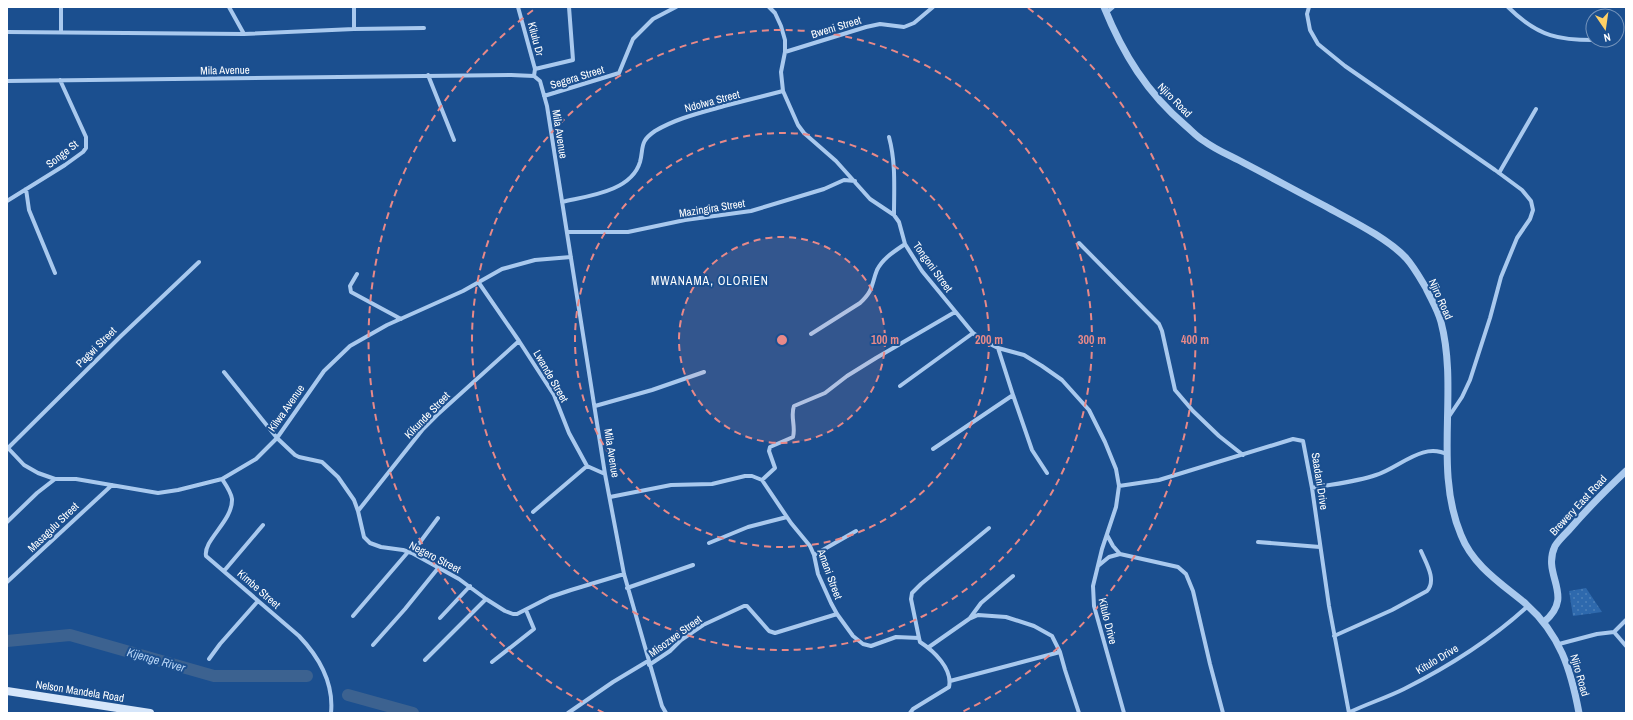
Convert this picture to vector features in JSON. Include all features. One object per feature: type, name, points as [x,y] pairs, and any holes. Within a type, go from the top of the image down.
[{"type":"main road","name":"Nelson Mandela Road","points":[[7,691],[150,713]]},
{"type":"street","points":[[61,7],[61,32]]},
{"type":"street","points":[[229,7],[244,34]]},
{"type":"street","points":[[354,7],[354,29]]},
{"type":"street","name":"Kilulu Dr","points":[[518,7],[535,68],[534,76]]},
{"type":"street","points":[[535,68],[573,60],[569,7]]},
{"type":"street","name":"Segera Street","points":[[544,96],[619,73],[634,39],[653,19],[676,7]]},
{"type":"street","points":[[768,7],[775,13],[785,40],[785,52],[781,72],[783,91],[798,125],[804,134],[820,146],[870,198],[894,215]]},
{"type":"street","name":"Bweni Street","points":[[785,52],[880,24],[904,27],[914,23],[933,7]]},
{"type":"street","points":[[1105,10],[1113,7]]},
{"type":"street","points":[[1309,7],[1307,14],[1310,30],[1318,44],[1345,66],[1499,173],[1522,190],[1531,201],[1533,210],[1530,219],[1518,238],[1501,277],[1490,318],[1470,380],[1462,398],[1448,418]]},
{"type":"street","points":[[1508,7],[1530,27],[1552,37],[1577,41],[1585,41]]},
{"type":"street","name":"Njiro Road","points":[[1105,10],[1129,60],[1149,89],[1168,110],[1204,141],[1363,227],[1405,257],[1416,270],[1441,320],[1447,365],[1448,455],[1451,502],[1461,536],[1473,556],[1491,576],[1528,606],[1544,622],[1558,644],[1570,671],[1579,713]]},
{"type":"street","points":[[7,32],[244,34],[354,29],[424,28]]},
{"type":"street","points":[[428,75],[454,140]]},
{"type":"street","name":"Mila Avenue","points":[[7,80],[243,79],[428,75],[534,76],[540,81],[568,232],[605,474],[624,574],[649,663],[662,706],[666,713]]},
{"type":"street","name":"Songe St","points":[[7,201],[65,165],[83,152],[86,148],[86,137],[60,80]]},
{"type":"street","name":"Ndolwa Street","points":[[562,202],[616,188],[628,180],[640,163],[642,143],[654,132],[680,118],[697,112],[783,91]]},
{"type":"street","points":[[1499,173],[1536,109]]},
{"type":"street","points":[[888,137],[894,167],[894,215]]},
{"type":"street","name":"Mazingira Street","points":[[568,232],[628,232],[685,220],[751,211],[824,189],[844,180],[855,181]]},
{"type":"street","points":[[26,190],[29,210],[55,273]]},
{"type":"street","name":"Tongoni Street","points":[[894,215],[899,222],[905,244],[922,271],[973,333],[998,348],[1024,355],[1062,380],[1089,410],[1105,442],[1116,469],[1119,486]]},
{"type":"street","points":[[1080,243],[1158,324],[1162,331],[1175,390],[1181,398],[1219,436],[1243,455]]},
{"type":"street","points":[[811,334],[866,298],[884,260],[905,244]]},
{"type":"street","name":"Kilwa Avenue","points":[[9,449],[24,466],[38,474],[55,479],[76,480],[158,492],[178,490],[222,479],[256,459],[277,438],[308,391],[334,361],[350,346],[401,319],[479,283],[494,273],[513,265],[535,260],[571,257]]},
{"type":"street","name":"Pagwi Street","points":[[7,455],[9,449],[126,331],[199,262]]},
{"type":"street","points":[[357,274],[350,286],[351,292],[354,295],[401,319]]},
{"type":"street","name":"Lwande Street","points":[[479,283],[554,395],[569,433],[587,466]]},
{"type":"street","points":[[610,497],[671,485],[712,484],[745,476],[752,476],[762,480],[775,468],[769,452],[770,448],[793,437],[792,408],[794,406],[825,392],[888,350],[955,312]]},
{"type":"street","points":[[900,386],[973,333]]},
{"type":"street","name":"Kikunde Street","points":[[358,511],[423,429],[437,414],[519,341]]},
{"type":"street","points":[[998,348],[1032,450],[1047,473]]},
{"type":"street","name":"Negero Street","points":[[224,372],[277,438],[297,456],[322,462],[329,467],[348,490],[358,511],[364,537],[370,543],[381,547],[394,548],[410,552],[439,567],[470,586],[486,599],[513,614],[526,610],[550,597],[624,574]]},
{"type":"street","points":[[595,406],[652,390],[704,372]]},
{"type":"street","points":[[933,449],[1013,395]]},
{"type":"street","name":"Saadani Drive","points":[[1119,486],[1159,480],[1293,439],[1303,441],[1312,488],[1334,636],[1348,713]]},
{"type":"street","points":[[1312,488],[1373,476],[1385,472],[1410,457],[1426,452],[1438,451],[1448,455]]},
{"type":"street","points":[[533,512],[587,466],[605,474]]},
{"type":"street","name":"Brewery East Road","points":[[1544,622],[1553,615],[1558,604],[1558,585],[1553,572],[1552,560],[1555,546],[1587,508],[1626,470]]},
{"type":"street","points":[[7,522],[37,493],[55,479]]},
{"type":"street","name":"Kimbe Street","points":[[222,479],[230,492],[232,500],[229,512],[223,525],[205,551],[206,556],[311,648],[322,665],[328,680],[331,713]]},
{"type":"street","name":"Amani Street","points":[[762,480],[787,517],[804,537],[814,555],[818,574],[836,614],[853,636],[863,644],[871,646],[896,637],[919,638]]},
{"type":"street","name":"Masagulu Street","points":[[7,582],[31,562],[112,485]]},
{"type":"street","name":"Kitulo Drive","points":[[1119,486],[1116,507],[1093,586],[1094,606],[1124,713]]},
{"type":"street","points":[[709,543],[748,527],[787,517]]},
{"type":"street","points":[[353,616],[438,518]]},
{"type":"street","points":[[224,571],[262,525]]},
{"type":"street","points":[[910,713],[913,709],[949,687],[950,681],[940,659],[929,647],[920,642],[911,603],[912,593],[920,584],[989,528]]},
{"type":"street","points":[[814,555],[856,531]]},
{"type":"street","points":[[1107,535],[1113,546],[1120,554]]},
{"type":"street","points":[[1258,542],[1320,547]]},
{"type":"street","points":[[1334,636],[1392,610],[1427,591],[1432,582],[1421,551]]},
{"type":"street","points":[[1098,566],[1109,557],[1120,554],[1178,567],[1186,574],[1193,591],[1205,644],[1224,713]]},
{"type":"street","points":[[628,588],[693,565]]},
{"type":"street","points":[[373,645],[439,567]]},
{"type":"street","points":[[969,619],[981,603],[1013,576]]},
{"type":"street","points":[[440,618],[470,586]]},
{"type":"street","points":[[425,660],[486,599]]},
{"type":"street","points":[[209,659],[220,644],[258,601]]},
{"type":"street","name":"Misozwe Street","points":[[649,663],[670,651],[680,640],[703,625],[744,606],[747,606],[769,631],[775,633],[836,614]]},
{"type":"street","name":"Kitulo Drive","points":[[1348,713],[1403,689],[1431,674],[1491,636],[1528,606]]},
{"type":"street","points":[[492,662],[534,629],[526,610]]},
{"type":"street","points":[[929,647],[969,619],[978,615],[1006,617],[1034,626],[1052,636],[1060,652],[1080,713]]},
{"type":"street","points":[[1558,644],[1597,634],[1614,632],[1626,620]]},
{"type":"street","points":[[1614,632],[1626,646]]},
{"type":"street","points":[[950,681],[1060,652]]},
{"type":"street","points":[[568,713],[613,682],[649,663]]},
{"type":"shaded area","points":[[1586,588],[1602,612],[1573,616],[1569,591]]},
{"type":"waterway","name":"Kijenge River","points":[[7,641],[70,635],[214,676],[307,676]]},
{"type":"waterway","points":[[348,695],[413,713]]},
{"type":"district","name":"MWANAMA, OLORIEN","points":[[710,281]]}]
